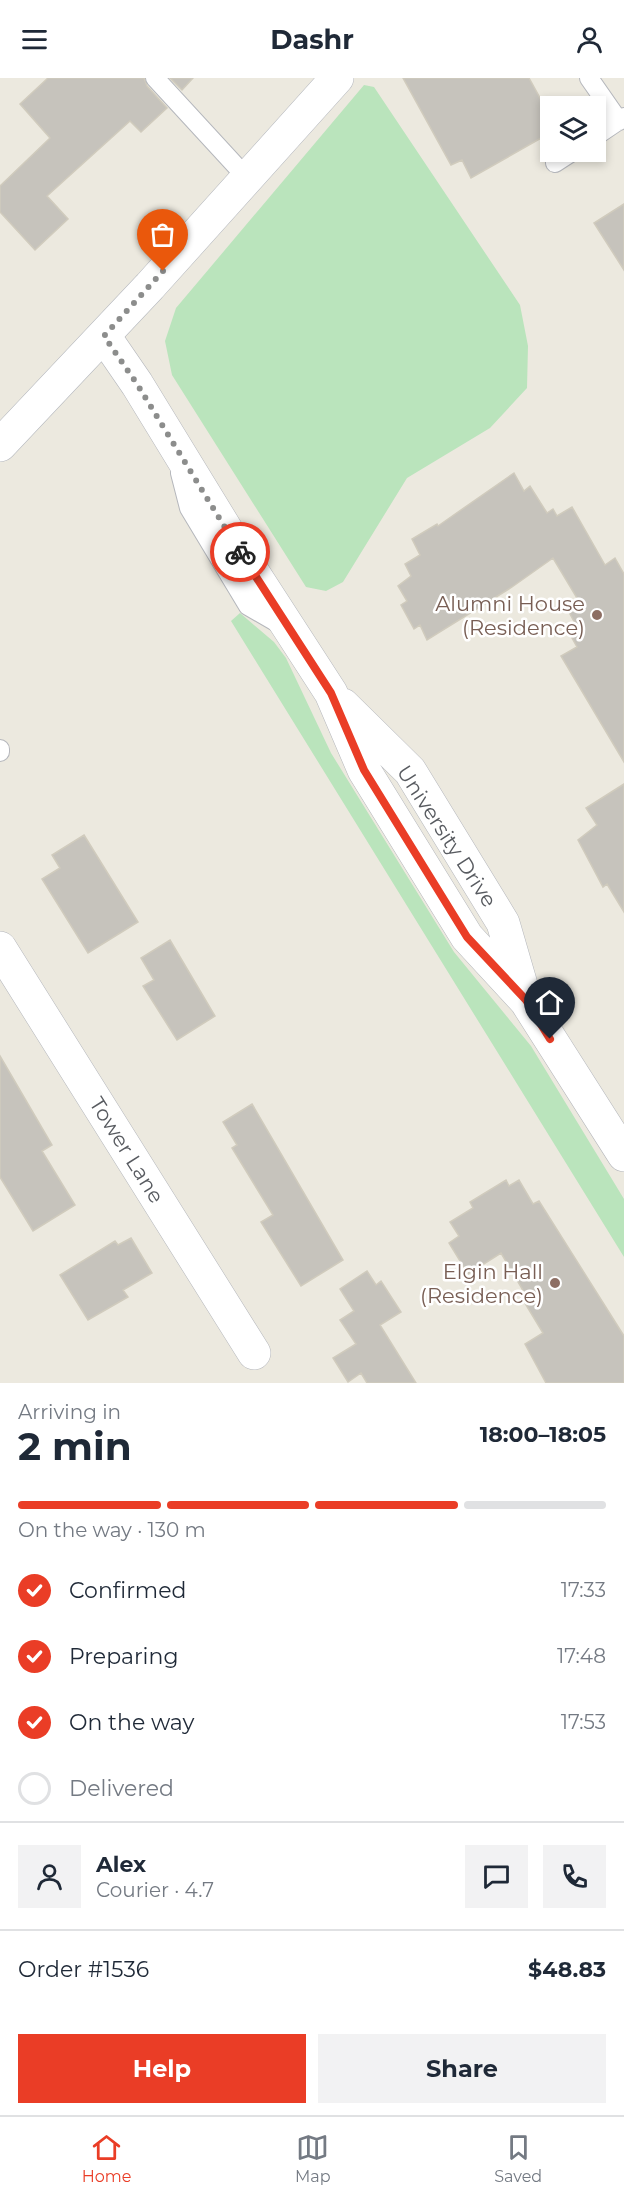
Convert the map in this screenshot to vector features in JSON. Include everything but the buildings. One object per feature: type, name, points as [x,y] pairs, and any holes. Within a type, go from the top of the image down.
[{"type":"street","points":[[0,445],[104,336],[338,78]]},
{"type":"street","name":"University Drive","points":[[104,336],[137,384],[331,693],[410,771],[503,922],[526,1000],[624,1155]]},
{"type":"street","name":"Tower Lane","points":[[0,948],[254,1353]]},
{"type":"lane","points":[[155,78],[247,178]]},
{"type":"lane","points":[[589,78],[621,119],[606,129]]},
{"type":"green space","points":[[364,85],[374,87],[520,305],[528,346],[527,388],[490,428],[407,478],[343,582],[326,591],[306,587],[172,375],[165,341],[176,308]]},
{"type":"green space","points":[[240,613],[274,642],[286,658],[331,753],[454,952],[531,1046],[624,1199],[624,1257],[231,621]]},
{"type":"way so far","points":[[163,271],[104,336],[137,384],[240,552]]},
{"type":"place","name":"Alumni House (Residence)","points":[[597,615]]},
{"type":"place","name":"Elgin Hall (Residence)","points":[[555,1283]]},
{"type":"route","points":[[240,552],[331,693],[364,770],[467,937],[526,1000],[550,1039]]}]
